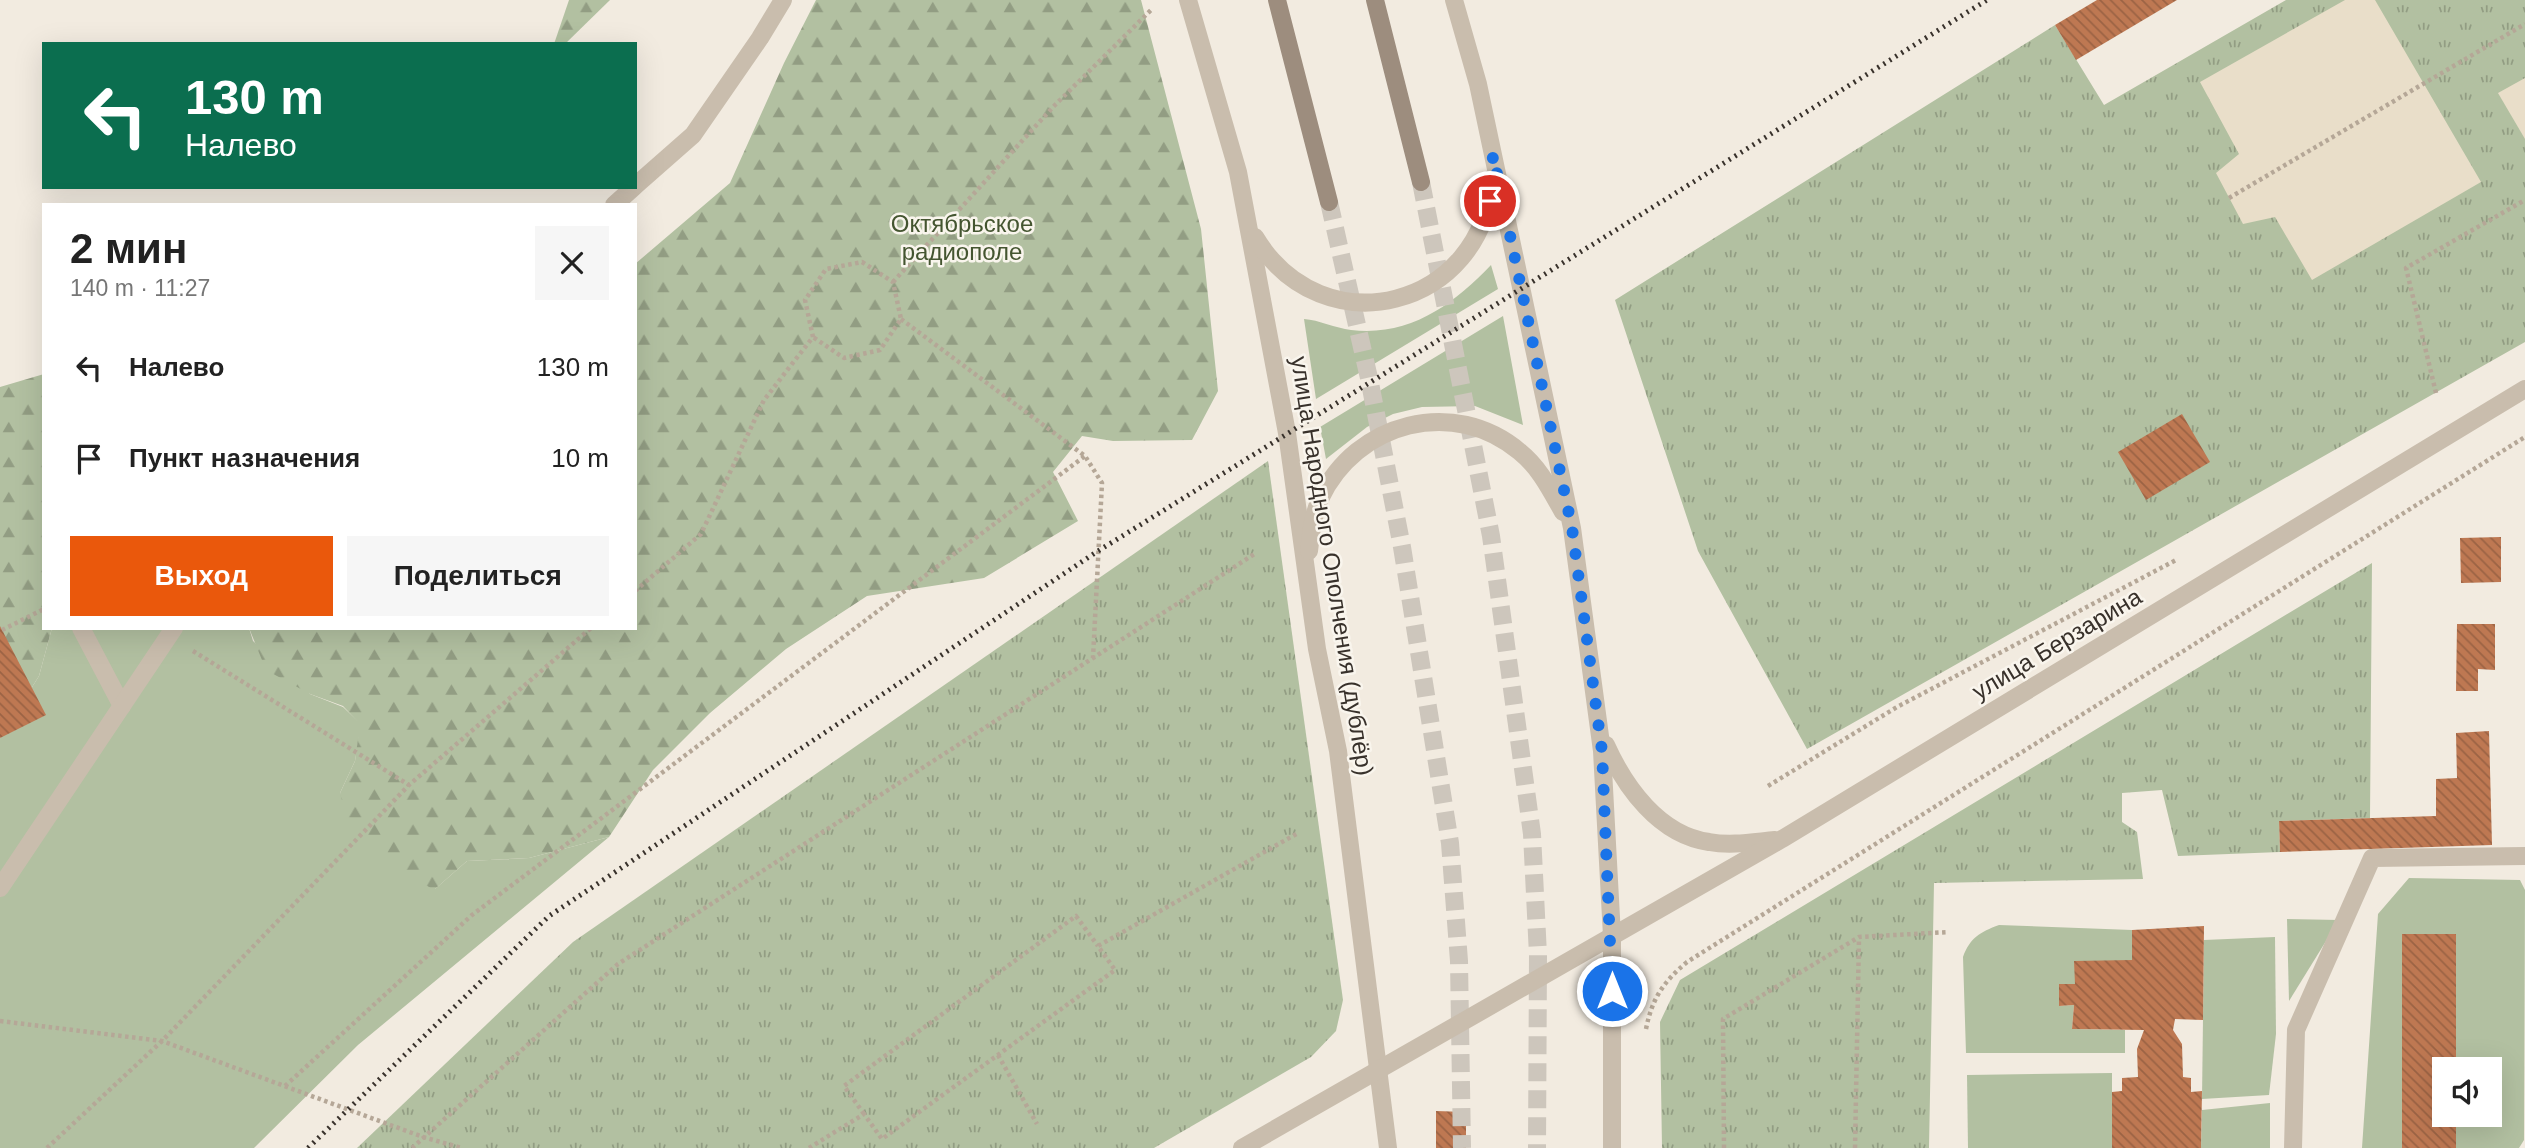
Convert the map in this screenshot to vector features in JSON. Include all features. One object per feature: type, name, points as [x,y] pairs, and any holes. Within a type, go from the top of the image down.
[{"type":"main road","points":[[1277,0],[1329,202]]},
{"type":"main road","points":[[1375,0],[1420,182]]},
{"type":"street","points":[[637,185],[693,135],[783,0]]},
{"type":"street","name":"улица Народного Ополчения (дублёр)","points":[[1188,0],[1238,172],[1287,433],[1317,649],[1338,751],[1388,1148]]},
{"type":"street","points":[[1454,0],[1478,84],[1572,528],[1599,729],[1612,936],[1612,1148]]},
{"type":"street","points":[[1248,225],[1266,255],[1281,271],[1319,294],[1363,303],[1406,296],[1445,275],[1474,242],[1490,201],[1493,155]]},
{"type":"street","points":[[616,203],[633,189]]},
{"type":"street","name":"улица Берзарина","points":[[1379,1069],[1782,839],[2525,389]]},
{"type":"street","points":[[1307,576],[1313,523],[1329,482],[1358,449],[1387,432],[1418,422],[1463,423],[1504,440],[1537,468],[1572,528]]},
{"type":"street","points":[[82,630],[122,706]]},
{"type":"street","points":[[0,888],[171,632]]},
{"type":"street","points":[[1599,729],[1617,768],[1640,802],[1670,826],[1706,842],[1732,844],[1782,839]]},
{"type":"street","points":[[2292,1148],[2296,1030],[2372,858],[2525,856]]},
{"type":"street","points":[[1242,1148],[1379,1069]]},
{"type":"path","points":[[893,282],[1054,106],[1153,8]]},
{"type":"path","points":[[2229,198],[2525,24]]},
{"type":"path","points":[[2436,393],[2406,268],[2525,200]]},
{"type":"path","points":[[901,319],[880,350],[844,358],[813,337],[805,300],[826,269],[862,262],[893,282],[901,319],[1085,456],[1102,483],[1093,658]]},
{"type":"path","points":[[637,588],[701,534],[764,400],[813,337]]},
{"type":"path","points":[[1644,1037],[1651,1005],[1665,979],[1687,962],[2525,437]]},
{"type":"path","points":[[285,1086],[471,915],[1085,456]]},
{"type":"path","points":[[412,1148],[618,964],[1256,553]]},
{"type":"path","points":[[1768,786],[1897,707],[2182,556]]},
{"type":"path","points":[[2,631],[42,610]]},
{"type":"path","points":[[47,1148],[162,1041],[409,785],[589,630]]},
{"type":"path","points":[[171,632],[409,785]]},
{"type":"path","points":[[1098,946],[1298,833]]},
{"type":"path","points":[[1076,916],[1115,970],[998,1055],[882,1139],[844,1086],[1076,916]]},
{"type":"path","points":[[1724,1148],[1723,1020],[1859,937],[1949,932]]},
{"type":"path","points":[[1855,1148],[1859,937]]},
{"type":"path","points":[[0,1021],[162,1041],[423,1137],[462,1148]]},
{"type":"path","points":[[998,1055],[1037,1124]]},
{"type":"path","points":[[809,1148],[864,1114]]},
{"type":"green space","points":[[569,0],[610,0],[567,42],[555,42]]},
{"type":"green space","name":"Октябрьское радиополе","points":[[816,0],[1141,0],[1201,229],[1218,391],[1192,440],[1113,441],[1082,436],[1053,472],[1078,521],[984,578],[867,596],[786,649],[710,713],[653,770],[609,837],[529,858],[467,861],[434,890],[391,864],[348,823],[340,793],[355,761],[360,724],[343,706],[310,694],[266,670],[250,630],[637,630],[637,262],[730,183],[784,63]]},
{"type":"green space","points":[[2286,0],[2525,0],[2525,342],[1807,749],[1698,551],[1615,300],[2055,25],[2104,105]]},
{"type":"green space","points":[[1491,265],[1498,289],[1316,399],[1304,319],[1345,329],[1372,331],[1411,323],[1445,305]]},
{"type":"green space","points":[[1503,316],[1523,425],[1475,406],[1422,407],[1393,414],[1367,427],[1326,459],[1320,427]]},
{"type":"green space","points":[[42,375],[42,630],[51,630],[39,676],[0,738],[0,387]]},
{"type":"green space","points":[[1268,461],[1343,1000],[1336,1031],[1311,1057],[1154,1148],[357,1148],[573,942]]},
{"type":"green space","points":[[2372,563],[2370,818],[2279,821],[2280,852],[2178,856],[2162,790],[2122,793],[2122,822],[2137,832],[2143,879],[1934,883],[1929,1148],[1662,1148],[1660,1022],[1680,980]]},
{"type":"green space","points":[[51,630],[250,630],[253,641],[310,694],[343,707],[361,724],[355,761],[340,793],[435,889],[467,861],[529,858],[609,837],[358,1045],[254,1148],[0,1148],[0,738],[39,676]]},
{"type":"green space","points":[[2409,878],[2520,880],[2525,890],[2524,1140],[2519,1148],[2362,1148],[2378,914]]},
{"type":"green space","points":[[2287,919],[2339,920],[2289,1001]]},
{"type":"green space","points":[[1999,925],[2132,930],[2132,960],[2075,984],[2059,985],[2059,1006],[2074,1005],[2072,1029],[2125,1030],[2125,1053],[1966,1053],[1963,957],[1976,937]]},
{"type":"green space","points":[[2275,937],[2276,1034],[2269,1095],[2202,1099],[2204,940]]},
{"type":"green space","points":[[2112,1073],[2112,1148],[1968,1148],[1967,1075]]},
{"type":"green space","points":[[2270,1103],[2270,1148],[2201,1148],[2202,1110]]},
{"type":"shaded area","points":[[2345,0],[2375,0],[2481,182],[2312,280],[2275,217],[2243,224],[2216,173],[2239,154],[2200,82]]},
{"type":"shaded area","points":[[2525,78],[2525,139],[2498,93]]},
{"type":"building","points":[[2097,0],[2177,0],[2076,60],[2055,25]]},
{"type":"building","points":[[2182,414],[2210,462],[2146,500],[2118,452]]},
{"type":"building","points":[[2501,537],[2501,582],[2461,583],[2460,538]]},
{"type":"building","points":[[2457,624],[2495,624],[2495,670],[2478,669],[2478,691],[2456,691]]},
{"type":"building","points":[[0,626],[46,715],[0,738]]},
{"type":"building","points":[[2489,731],[2492,845],[2280,852],[2279,821],[2436,816],[2436,779],[2457,778],[2456,733]]},
{"type":"building","points":[[2204,926],[2203,1020],[2175,1019],[2173,1030],[2182,1044],[2183,1077],[2191,1078],[2191,1092],[2202,1091],[2201,1148],[2112,1148],[2112,1092],[2122,1091],[2122,1078],[2138,1077],[2137,1049],[2144,1030],[2072,1029],[2074,1005],[2059,1006],[2059,984],[2075,984],[2074,961],[2132,960],[2132,930]]},
{"type":"building","points":[[2402,934],[2456,934],[2456,1057],[2432,1057],[2432,1127],[2456,1127],[2456,1148],[2402,1148]]},
{"type":"building","points":[[1436,1111],[1466,1112],[1466,1148],[1436,1148]]},
{"type":"tunnel","points":[[1421,182],[1491,536],[1532,834],[1538,955],[1537,1148]]},
{"type":"tunnel","points":[[1329,202],[1369,378],[1402,547],[1450,843],[1459,961],[1462,1148]]},
{"type":"railway","points":[[308,1148],[549,916],[1098,551],[1987,0]]},
{"type":"route","points":[[1490,201],[1493,155],[1572,528],[1602,751],[1612,936],[1612,991]]}]
